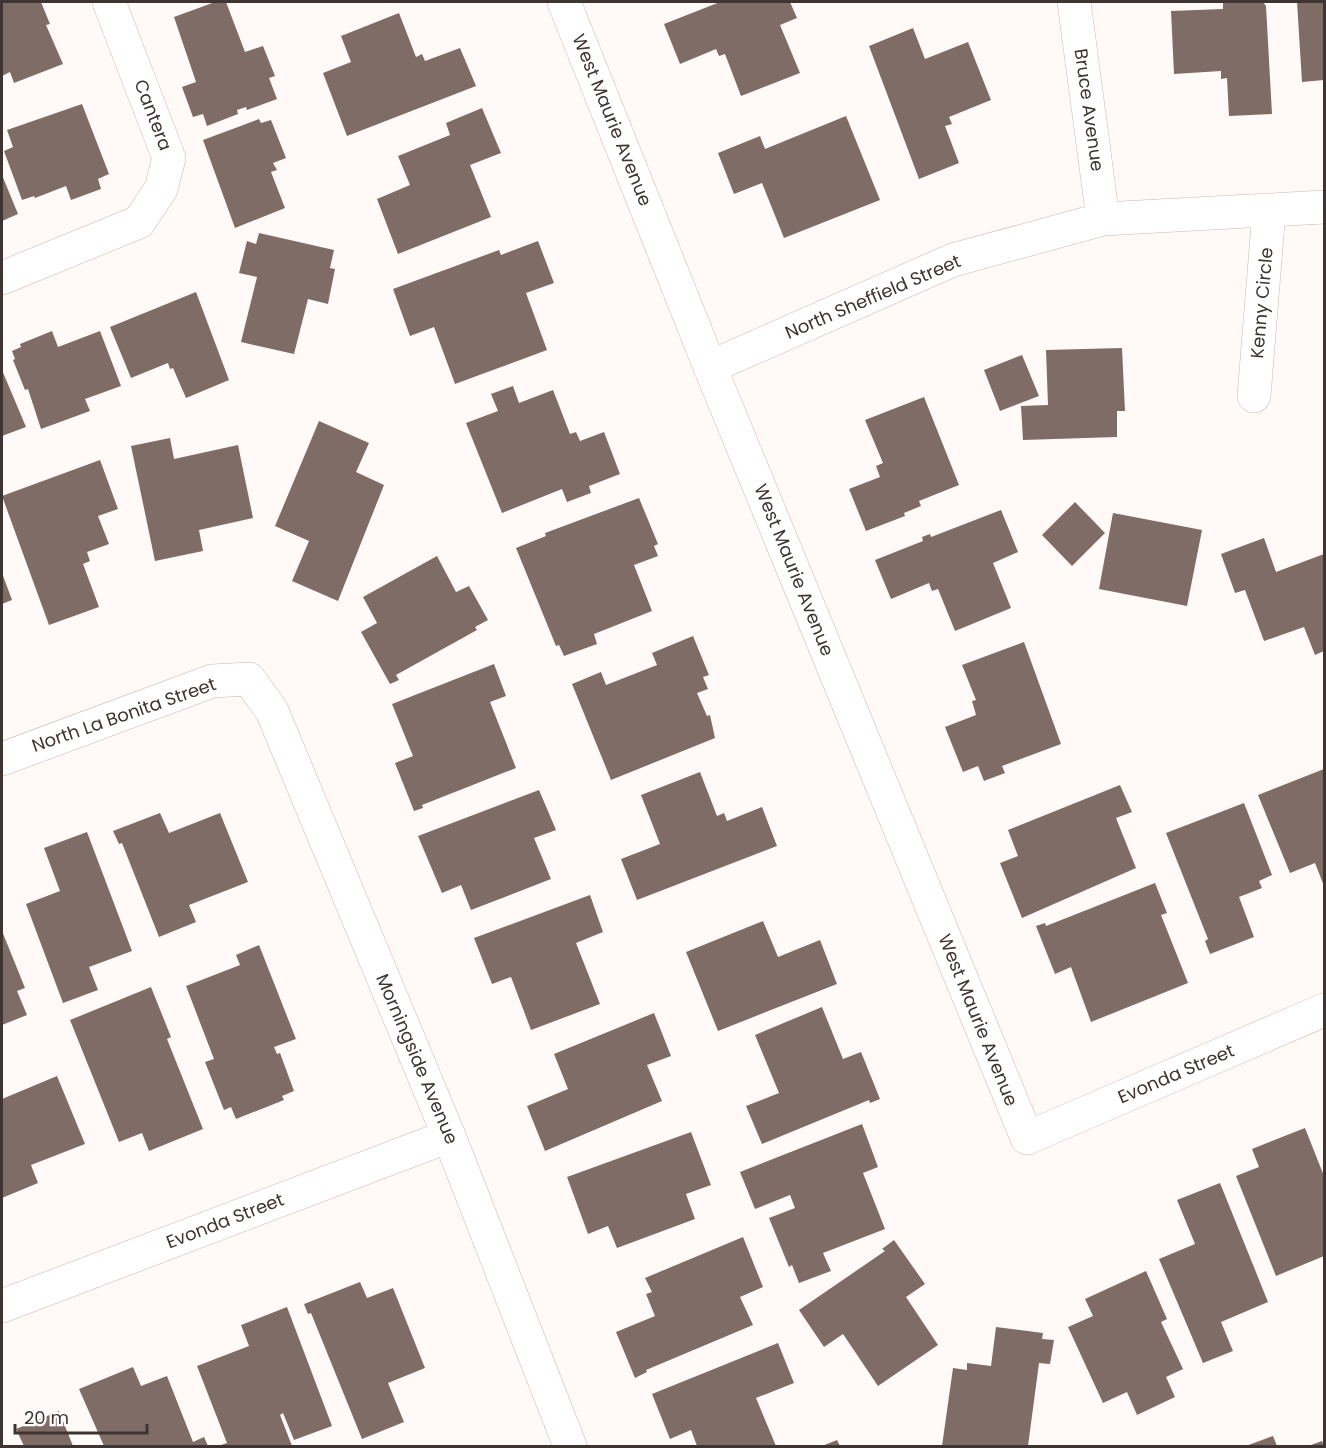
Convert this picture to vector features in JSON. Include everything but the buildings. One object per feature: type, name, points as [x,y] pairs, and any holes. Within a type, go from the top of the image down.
[{"type":"street","name":"Cantera","points":[[2,278],[140,222],[161,189],[169,158],[109,2]]},
{"type":"street","name":"West Maurie Avenue","points":[[564,2],[710,367],[1027,1138]]},
{"type":"street","name":"Bruce Avenue","points":[[1074,2],[1103,219]]},
{"type":"street","name":"North Sheffield Street","points":[[710,367],[953,260],[1103,219],[1324,207]]},
{"type":"street","name":"Kenny Circle","points":[[1254,396],[1269,211]]},
{"type":"street","name":"North La Bonita Street","points":[[2,759],[212,681],[249,679]]},
{"type":"street","name":"Morningside Avenue","points":[[249,679],[272,711],[449,1136],[570,1446]]},
{"type":"street","name":"Evonda Street","points":[[1027,1138],[1324,1010]]},
{"type":"street","name":"Evonda Street","points":[[2,1306],[449,1136]]}]
